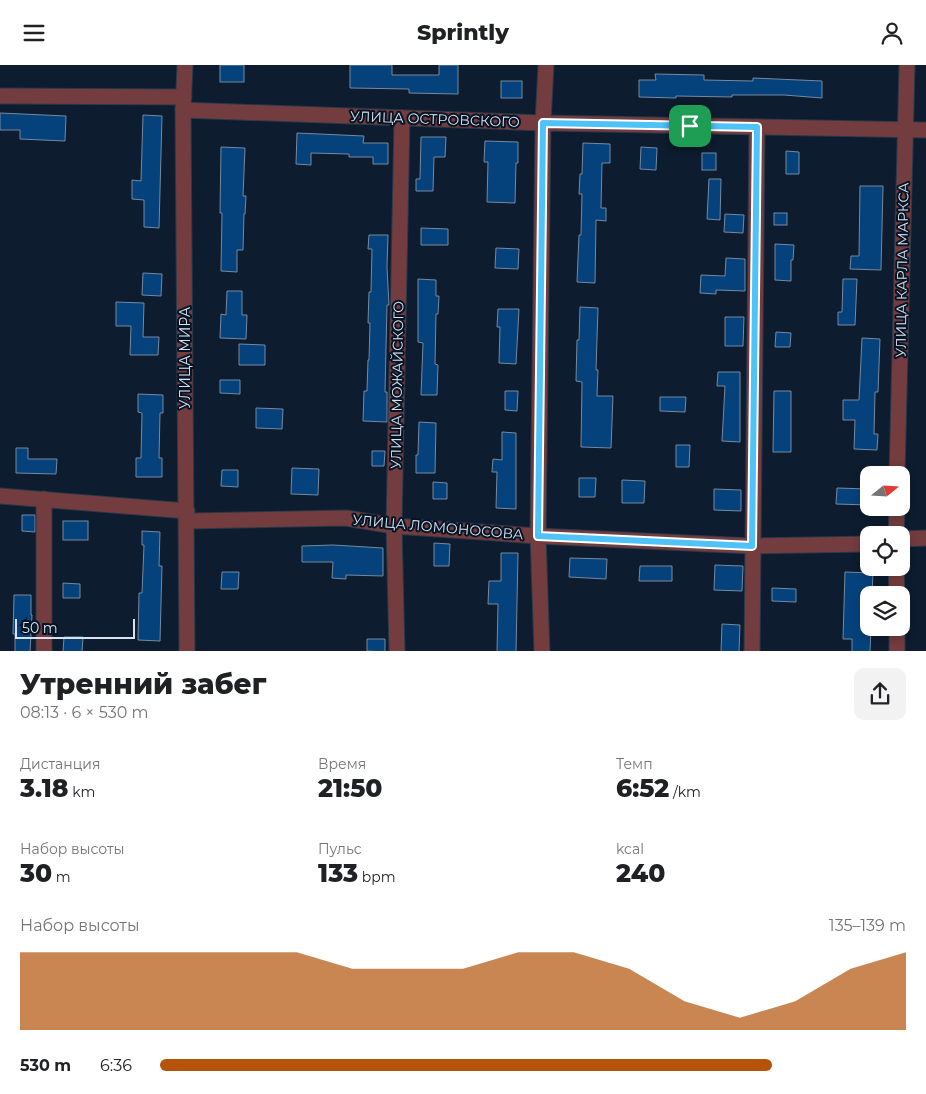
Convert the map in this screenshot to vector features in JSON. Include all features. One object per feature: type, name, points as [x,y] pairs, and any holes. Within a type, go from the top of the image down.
[{"type":"street","name":"УЛИЦА МИРА","points":[[185,65],[183,104],[187,651]]},
{"type":"street","points":[[542,651],[538,536],[543,123],[546,65]]},
{"type":"street","name":"УЛИЦА КАРЛА МАРКСА","points":[[898,466],[907,65]]},
{"type":"street","name":"УЛИЦА ОСТРОВСКОГО","points":[[0,96],[183,104],[402,118],[543,123],[926,130]]},
{"type":"street","name":"УЛИЦА МОЖАЙСКОГО","points":[[397,651],[394,525],[402,118]]},
{"type":"street","points":[[752,651],[757,127]]},
{"type":"street","name":"УЛИЦА ЛОМОНОСОВА","points":[[0,496],[44,499],[187,516],[346,518],[394,525],[538,536],[752,546],[860,544]]},
{"type":"street","points":[[44,499],[44,651]]},
{"type":"street","points":[[910,539],[926,538]]},
{"type":"street","points":[[897,636],[897,651]]},
{"type":"building","points":[[220,65],[244,65],[244,82],[220,82]]},
{"type":"building","points":[[350,65],[392,65],[392,75],[439,75],[439,65],[458,65],[458,94],[409,93],[409,89],[350,88]]},
{"type":"building","points":[[655,74],[704,75],[704,80],[753,81],[753,78],[822,81],[822,98],[784,95],[732,95],[732,97],[676,96],[676,98],[639,97],[639,80],[656,80]]},
{"type":"building","points":[[501,81],[522,81],[522,98],[501,98]]},
{"type":"building","points":[[0,113],[66,116],[65,141],[20,139],[20,130],[0,130]]},
{"type":"building","points":[[143,115],[162,116],[159,228],[144,227],[144,200],[132,199],[132,180],[141,181]]},
{"type":"building","points":[[297,133],[364,136],[363,143],[388,143],[388,164],[373,164],[373,157],[349,157],[349,154],[311,153],[311,165],[296,164]]},
{"type":"building","points":[[421,137],[446,137],[445,157],[434,157],[433,191],[416,191],[416,179],[420,179]]},
{"type":"building","points":[[485,141],[518,142],[515,203],[487,202],[488,162],[484,162]]},
{"type":"building","points":[[583,143],[610,144],[610,163],[602,163],[601,208],[606,208],[606,221],[596,220],[595,283],[577,282],[579,235],[581,235],[582,194],[579,194]]},
{"type":"building","points":[[221,147],[245,148],[243,196],[246,196],[243,250],[237,250],[237,272],[221,271]]},
{"type":"building","points":[[641,147],[657,148],[656,170],[640,169]]},
{"type":"building","points":[[786,151],[799,152],[799,174],[786,174]]},
{"type":"building","points":[[702,153],[716,153],[716,170],[702,170]]},
{"type":"building","points":[[709,179],[721,179],[720,220],[707,219]]},
{"type":"building","points":[[860,186],[883,186],[881,270],[850,269],[851,256],[859,256]]},
{"type":"building","points":[[774,213],[787,213],[787,225],[774,225]]},
{"type":"building","points":[[725,214],[744,215],[743,233],[724,232]]},
{"type":"building","points":[[421,228],[448,229],[448,245],[421,245]]},
{"type":"building","points":[[369,235],[388,235],[389,305],[387,305],[385,392],[387,392],[387,422],[363,421],[364,391],[367,391],[369,360],[370,323],[368,323],[372,249],[368,249]]},
{"type":"building","points":[[775,244],[794,245],[793,260],[791,260],[791,281],[775,280]]},
{"type":"building","points":[[496,248],[519,249],[518,269],[495,268]]},
{"type":"building","points":[[726,258],[745,259],[745,291],[716,290],[716,294],[700,293],[701,275],[725,276]]},
{"type":"building","points":[[143,273],[162,274],[161,296],[142,295]]},
{"type":"building","points":[[418,279],[436,280],[436,296],[439,296],[438,314],[436,314],[435,364],[438,365],[437,395],[421,395],[423,343],[418,342]]},
{"type":"building","points":[[843,279],[857,279],[855,325],[838,325],[838,312],[842,312]]},
{"type":"building","points":[[227,291],[242,291],[242,315],[247,315],[246,339],[220,338],[221,314],[226,315]]},
{"type":"building","points":[[116,302],[144,303],[143,337],[159,337],[158,355],[130,355],[131,326],[116,326]]},
{"type":"building","points":[[580,307],[598,308],[597,396],[613,396],[611,448],[581,447],[582,382],[576,381]]},
{"type":"building","points":[[498,309],[519,309],[516,364],[499,363],[500,327],[497,327]]},
{"type":"building","points":[[725,317],[744,317],[743,346],[725,346]]},
{"type":"building","points":[[776,332],[791,333],[790,347],[775,347]]},
{"type":"building","points":[[862,338],[880,339],[878,392],[875,392],[874,434],[878,434],[877,450],[854,449],[855,420],[843,420],[843,400],[859,400]]},
{"type":"building","points":[[239,344],[265,345],[265,365],[239,365]]},
{"type":"building","points":[[718,372],[740,372],[740,442],[722,441],[725,386],[717,386]]},
{"type":"building","points":[[220,380],[240,380],[240,394],[220,393]]},
{"type":"building","points":[[505,391],[518,391],[517,411],[505,410]]},
{"type":"building","points":[[774,391],[791,391],[791,452],[773,452]]},
{"type":"building","points":[[138,394],[163,395],[163,413],[160,413],[159,458],[162,458],[162,477],[136,477],[136,458],[141,458],[142,413],[138,412]]},
{"type":"building","points":[[660,397],[686,397],[685,412],[660,411]]},
{"type":"building","points":[[256,408],[283,409],[282,429],[256,428]]},
{"type":"building","points":[[419,422],[436,423],[435,473],[416,473]]},
{"type":"building","points":[[502,432],[516,433],[516,509],[496,508],[497,472],[492,472],[493,459],[502,460]]},
{"type":"building","points":[[676,445],[690,445],[689,467],[676,467]]},
{"type":"building","points":[[16,448],[28,448],[28,459],[57,459],[56,474],[16,473]]},
{"type":"building","points":[[372,451],[385,451],[384,466],[372,466]]},
{"type":"building","points":[[292,468],[319,469],[318,495],[291,494]]},
{"type":"building","points":[[222,470],[238,470],[238,487],[221,486]]},
{"type":"building","points":[[579,478],[596,478],[595,497],[579,497]]},
{"type":"building","points":[[622,480],[645,481],[644,503],[622,503]]},
{"type":"building","points":[[433,482],[447,483],[447,499],[433,499]]},
{"type":"building","points":[[837,488],[860,489],[860,505],[836,504]]},
{"type":"building","points":[[714,489],[741,490],[741,511],[714,510]]},
{"type":"building","points":[[22,515],[35,515],[35,532],[22,531]]},
{"type":"building","points":[[63,521],[88,521],[88,540],[63,540]]},
{"type":"building","points":[[142,531],[160,532],[159,566],[162,566],[160,641],[138,640],[139,593],[142,593],[144,545],[142,545]]},
{"type":"building","points":[[434,543],[450,544],[449,566],[434,566]]},
{"type":"building","points":[[333,545],[383,548],[383,576],[346,575],[346,579],[332,578],[333,562],[302,562],[302,546]]},
{"type":"building","points":[[501,553],[518,553],[516,651],[497,651],[498,604],[488,604],[489,581],[501,581]]},
{"type":"building","points":[[570,558],[607,559],[606,579],[569,577]]},
{"type":"building","points":[[715,565],[743,566],[742,591],[714,590]]},
{"type":"building","points":[[640,566],[672,566],[672,581],[639,581]]},
{"type":"building","points":[[222,572],[239,572],[238,589],[221,589]]},
{"type":"building","points":[[845,572],[860,573],[860,576],[873,576],[872,586],[860,586],[860,636],[871,636],[870,651],[852,651],[852,639],[843,639]]},
{"type":"building","points":[[63,583],[80,584],[80,598],[63,598]]},
{"type":"building","points":[[772,588],[796,589],[796,602],[772,601]]},
{"type":"building","points":[[14,595],[31,595],[30,651],[15,651],[15,634],[13,634]]},
{"type":"building","points":[[722,624],[740,625],[739,651],[721,651]]},
{"type":"building","points":[[64,637],[83,637],[82,651],[63,651]]},
{"type":"building","points":[[367,639],[385,639],[385,651],[367,651]]},
{"type":"route","points":[[543,123],[690,126],[757,127],[752,546],[538,536],[543,123]]}]
